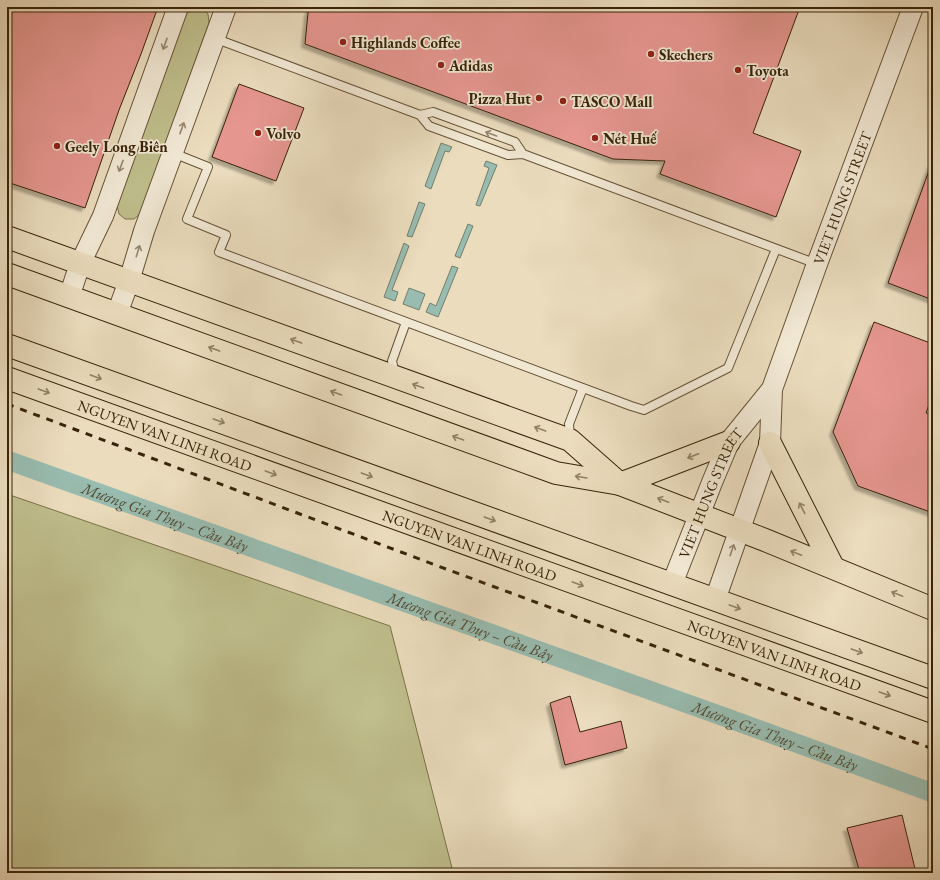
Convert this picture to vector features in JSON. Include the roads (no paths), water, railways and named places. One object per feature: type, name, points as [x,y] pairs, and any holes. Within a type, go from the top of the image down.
[{"type":"highway","points":[[7,237],[570,440],[620,484]]},
{"type":"highway","points":[[7,274],[556,473],[620,484],[832,567],[933,609]]},
{"type":"highway","name":"NGUYEN VAN LINH ROAD","points":[[7,345],[933,678]]},
{"type":"highway","name":"NGUYEN VAN LINH ROAD","points":[[7,378],[933,712]]},
{"type":"highway","points":[[620,484],[729,442]]},
{"type":"highway","points":[[770,444],[832,567]]},
{"type":"highway","points":[[326,493],[339,464]]},
{"type":"street","points":[[69,297],[80,264],[103,216],[178,7]]},
{"type":"street","points":[[117,314],[129,281],[144,231],[226,7]]},
{"type":"street","name":"VIET HUNG STREET","points":[[715,600],[770,444],[772,389],[913,7]]},
{"type":"street","name":"VIET HUNG STREET","points":[[672,584],[729,442],[772,389]]},
{"type":"lane","points":[[214,38],[420,115],[429,126],[508,155],[523,154],[817,264]]},
{"type":"lane","points":[[420,115],[433,112],[515,142],[523,154]]},
{"type":"lane","points":[[172,153],[208,167],[187,219],[226,235],[219,252],[454,341],[644,410],[728,368],[776,249]]},
{"type":"lane","points":[[395,377],[392,361],[406,322]]},
{"type":"lane","points":[[570,440],[569,424],[583,388]]},
{"type":"water","points":[[441,143],[452,147],[449,152],[445,151],[431,189],[425,186]]},
{"type":"water","points":[[486,161],[497,165],[480,206],[476,205],[489,168],[484,166]]},
{"type":"water","points":[[419,202],[425,204],[412,237],[407,236]]},
{"type":"water","points":[[468,224],[473,226],[460,258],[455,256]]},
{"type":"water","points":[[404,243],[409,246],[392,290],[398,292],[395,301],[384,297]]},
{"type":"water","points":[[452,266],[458,268],[438,317],[426,312],[430,303],[436,306]]},
{"type":"water","points":[[409,288],[425,294],[419,310],[403,304]]},
{"type":"waterway","name":"Mương Gia Thụy – Cầu Bây","points":[[7,460],[933,793]]},
{"type":"railway","points":[[7,404],[446,569],[933,749]]},
{"type":"place","name":"Highlands Coffee","points":[[343,42]]},
{"type":"place","name":"Skechers","points":[[651,54]]},
{"type":"place","name":"Adidas","points":[[441,65]]},
{"type":"place","name":"Toyota","points":[[738,70]]},
{"type":"place","name":"Pizza Hut","points":[[539,98]]},
{"type":"place","name":"TASCO Mall","points":[[563,101]]},
{"type":"place","name":"Volvo","points":[[258,133]]},
{"type":"place","name":"Nét Huế","points":[[595,138]]},
{"type":"place","name":"Geely Long Biên","points":[[57,146]]}]
